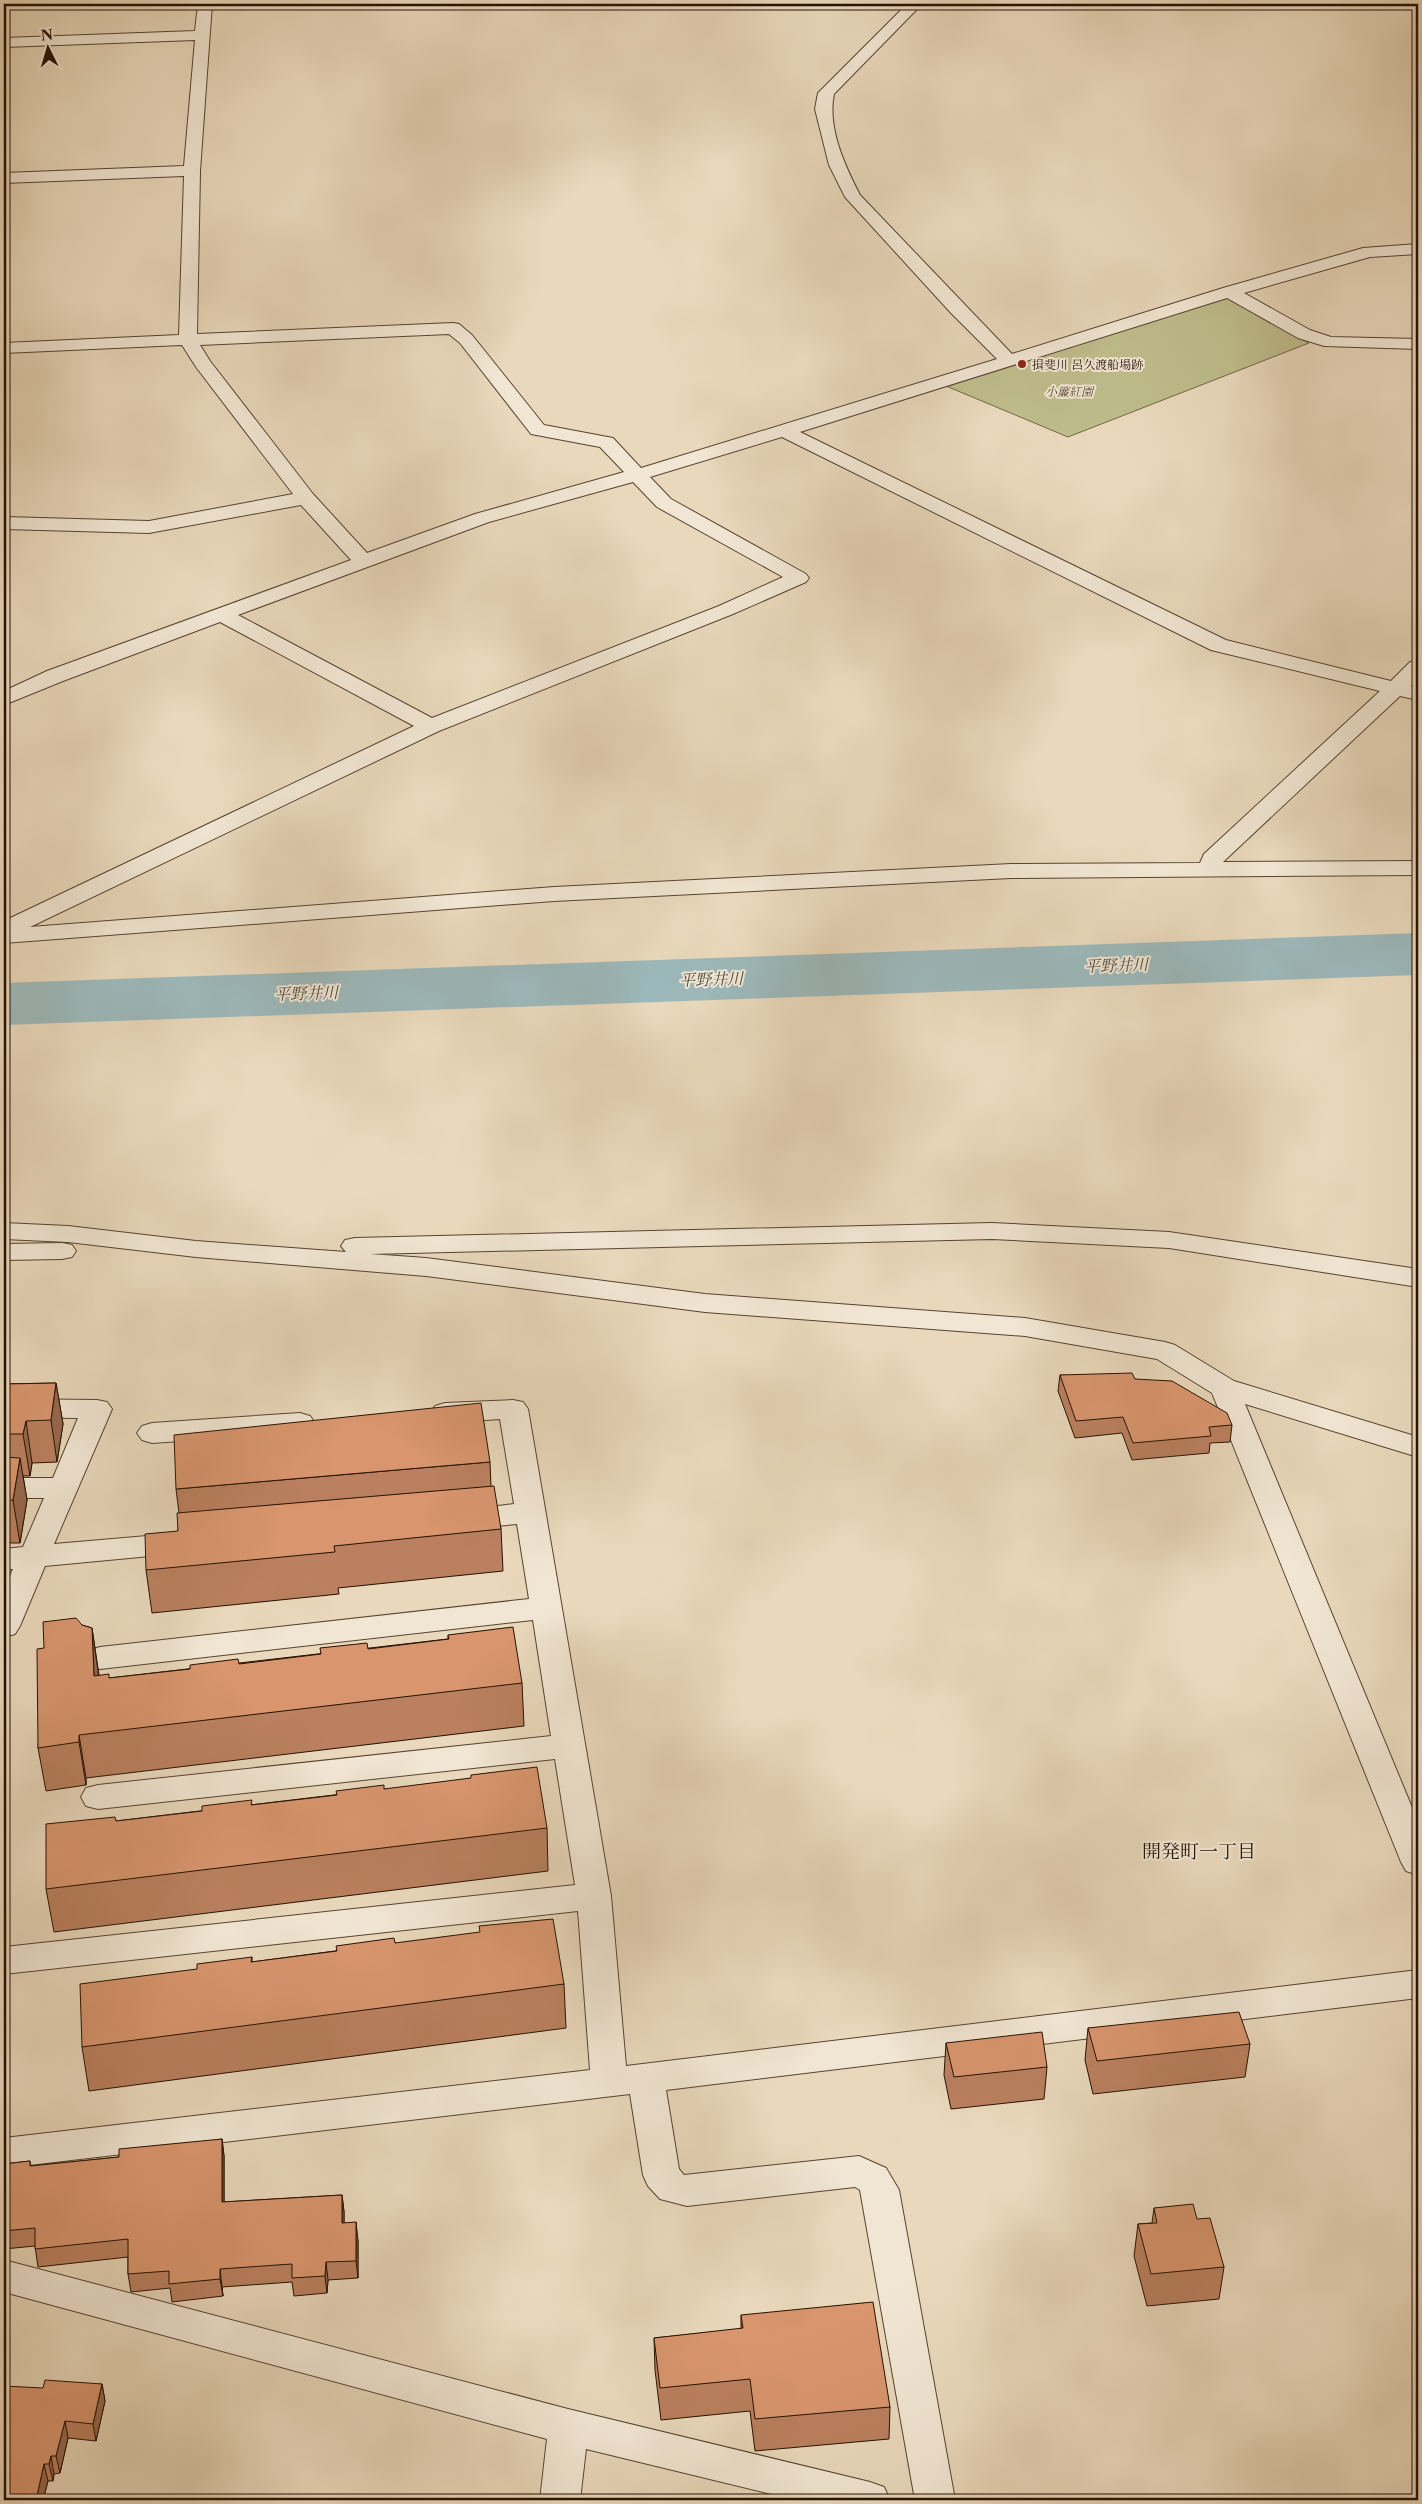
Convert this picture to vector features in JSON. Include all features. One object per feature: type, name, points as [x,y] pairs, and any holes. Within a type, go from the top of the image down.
[{"type":"street","points":[[205,4],[192,171],[188,340],[202,363],[306,498],[363,561]]},
{"type":"street","points":[[915,4],[826,93],[823,109],[837,165],[853,197],[957,310],[1008,360]]},
{"type":"street","points":[[4,42],[203,35]]},
{"type":"street","points":[[4,178],[192,171]]},
{"type":"street","points":[[4,699],[55,676],[482,518],[637,475],[1229,292],[1369,252],[1418,249]]},
{"type":"street","points":[[1229,292],[1304,334],[1330,342],[1418,344]]},
{"type":"street","points":[[4,348],[453,328],[466,338],[538,430],[606,442],[664,503],[696,519],[799,578],[726,610],[430,726],[4,930]]},
{"type":"street","points":[[782,430],[1219,645],[1418,694]]},
{"type":"street","points":[[4,523],[149,527],[306,498]]},
{"type":"street","points":[[222,615],[430,726]]},
{"type":"street","points":[[1210,870],[1212,859],[1418,667]]},
{"type":"street","points":[[4,936],[554,894],[1010,871],[1418,868]]},
{"type":"street","points":[[4,1231],[68,1234],[196,1249],[426,1267],[705,1303],[1025,1327],[1165,1351],[1224,1388],[1418,1447]]},
{"type":"street","points":[[4,1252],[992,1231],[1169,1240],[1418,1278]]},
{"type":"street","points":[[1224,1388],[1418,1862]]},
{"type":"street","points":[[4,1408],[97,1409],[4,1626]]},
{"type":"street","points":[[416,1415],[513,1409],[594,1896],[609,2082]]},
{"type":"street","points":[[152,1433],[328,1421]]},
{"type":"street","points":[[4,1488],[63,1488]]},
{"type":"street","points":[[431,1521],[530,1512]]},
{"type":"street","points":[[4,1559],[212,1541]]},
{"type":"street","points":[[100,1658],[546,1608]]},
{"type":"street","points":[[98,1797],[568,1746]]},
{"type":"street","points":[[4,1961],[594,1896]]},
{"type":"street","points":[[4,2153],[646,2078],[1418,1984]]},
{"type":"street","points":[[646,2078],[661,2174],[673,2188],[687,2191],[860,2171],[873,2178],[880,2190],[934,2500]]},
{"type":"street","points":[[4,2276],[568,2427],[870,2500]]},
{"type":"street","points":[[560,2500],[568,2427]]},
{"type":"green space","name":"小簾紅園","points":[[1225,297],[1309,343],[1068,437],[946,386]]},
{"type":"building","points":[[1132,1373],[1135,1379],[1172,1381],[1227,1413],[1232,1425],[1209,1427],[1211,1436],[1133,1443],[1123,1417],[1076,1421],[1060,1375]]},
{"type":"building","points":[[56,1383],[51,1420],[26,1421],[23,1434],[4,1434],[4,1384]]},
{"type":"building","points":[[481,1403],[490,1462],[176,1489],[174,1435]]},
{"type":"building","points":[[4,1457],[20,1458],[13,1500],[4,1501]]},
{"type":"building","points":[[494,1486],[501,1529],[334,1546],[335,1552],[146,1570],[145,1534],[178,1531],[177,1513]]},
{"type":"building","points":[[76,1618],[82,1625],[92,1628],[94,1676],[109,1674],[109,1678],[190,1669],[190,1665],[238,1659],[239,1664],[321,1654],[320,1648],[367,1643],[368,1649],[449,1639],[448,1635],[513,1627],[522,1683],[79,1735],[79,1742],[38,1748],[37,1649],[44,1648],[43,1622]]},
{"type":"building","points":[[537,1767],[547,1828],[46,1889],[46,1824],[115,1817],[116,1821],[202,1811],[202,1806],[252,1800],[251,1805],[337,1795],[336,1791],[384,1785],[384,1789]]},
{"type":"building","points":[[553,1919],[564,1984],[82,2047],[80,1984],[197,1969],[197,1964],[252,1957],[251,1962],[337,1951],[336,1946],[394,1938],[395,1943],[480,1932],[479,1926]]},
{"type":"building","points":[[1239,2012],[1250,2044],[1097,2061],[1088,2028]]},
{"type":"building","points":[[1042,2032],[1047,2067],[954,2077],[946,2043]]},
{"type":"building","points":[[222,2139],[222,2202],[342,2195],[342,2223],[356,2222],[356,2261],[326,2262],[325,2276],[292,2278],[292,2264],[220,2269],[220,2279],[169,2284],[169,2271],[128,2274],[128,2239],[35,2249],[35,2228],[4,2231],[4,2164],[30,2161],[30,2166],[119,2157],[119,2149]]},
{"type":"building","points":[[1193,2204],[1197,2219],[1210,2218],[1224,2267],[1151,2274],[1138,2224],[1157,2223],[1154,2208]]},
{"type":"building","points":[[873,2302],[890,2407],[755,2419],[750,2379],[660,2388],[654,2338],[743,2328],[741,2315]]},
{"type":"building","points":[[45,2380],[102,2384],[93,2424],[65,2421],[56,2456],[51,2456],[49,2464],[44,2464],[36,2500],[4,2500],[4,2386],[43,2388]]},
{"type":"waterway","name":"平野井川","points":[[4,1004],[1418,954]]},
{"type":"place","name":"揖斐川 呂久渡船場跡","points":[[1022,364]]},
{"type":"district","name":"開発町一丁目","points":[[1199,1851]]}]
